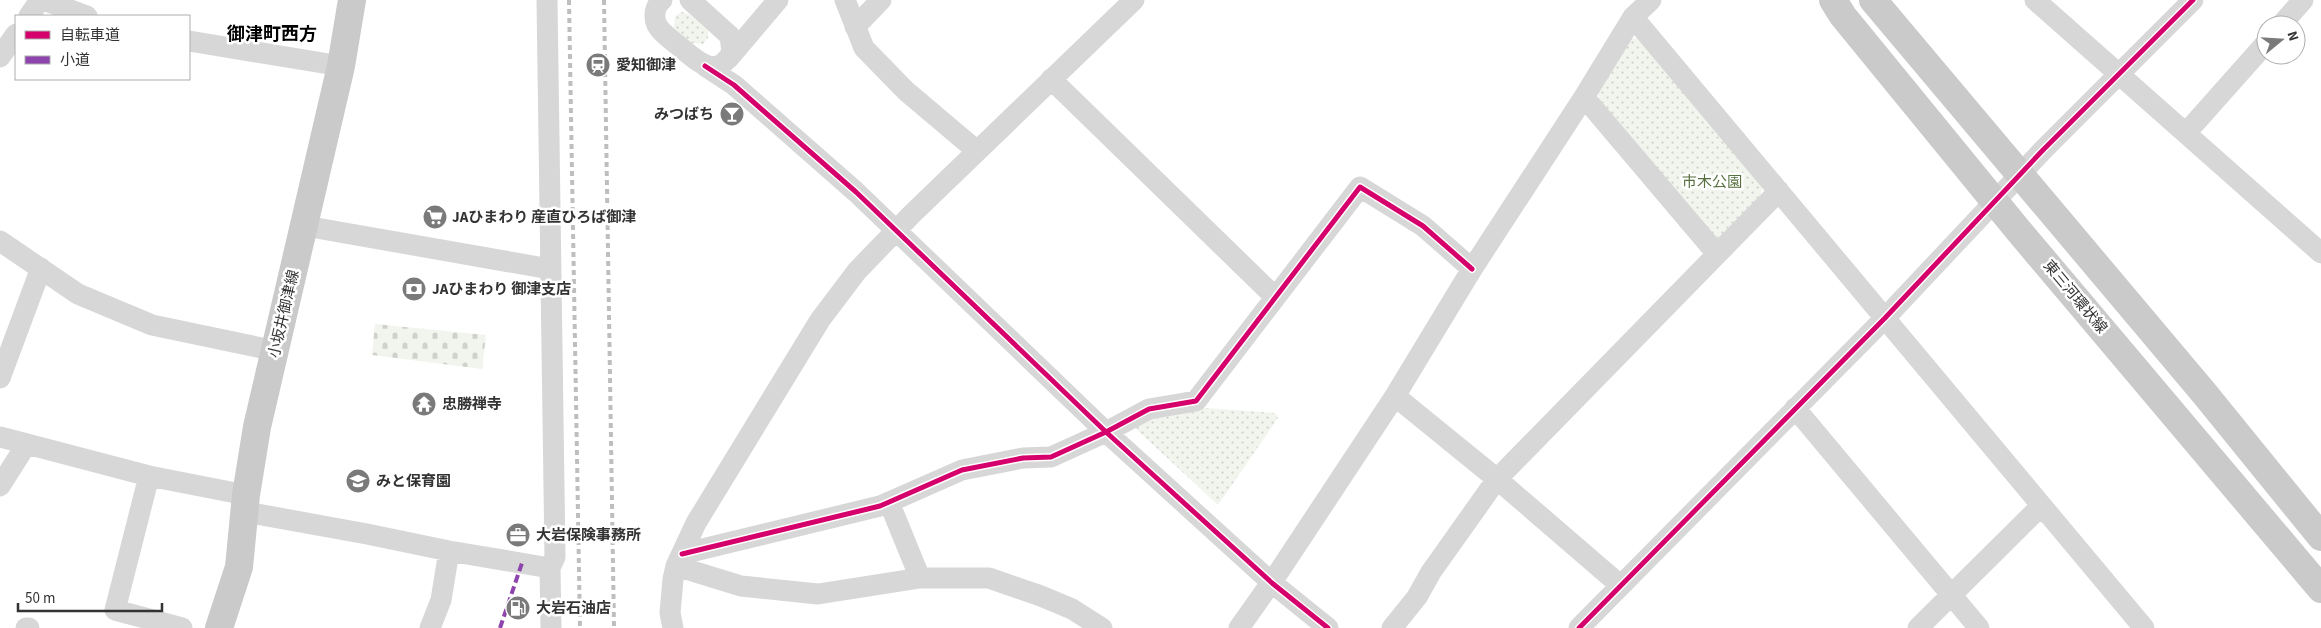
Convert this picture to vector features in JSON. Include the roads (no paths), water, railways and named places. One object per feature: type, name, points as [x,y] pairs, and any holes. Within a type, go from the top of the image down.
[{"type":"main road","name":"小坂井御津線","points":[[220,628],[239,567],[257,427],[341,66],[352,0]]},
{"type":"main road","name":"東三河環状線","points":[[1833,0],[1850,24],[1996,201],[2321,589]]},
{"type":"main road","points":[[1874,0],[2321,537]]},
{"type":"street","points":[[30,15],[42,0],[84,15]]},
{"type":"street","points":[[546,0],[554,557],[550,568],[551,628]]},
{"type":"street","points":[[647,0],[657,25],[698,62],[734,85],[896,230],[1106,432],[1272,583],[1328,628]]},
{"type":"street","points":[[657,25],[655,18],[656,9],[662,0]]},
{"type":"street","points":[[690,0],[734,36]]},
{"type":"street","points":[[734,85],[728,71],[728,59],[734,36],[778,0]]},
{"type":"street","points":[[845,0],[864,48],[900,85],[978,151]]},
{"type":"street","points":[[855,27],[882,0]]},
{"type":"street","points":[[673,628],[670,613],[673,578],[696,523],[820,320],[857,270],[896,230],[1050,79],[1134,0]]},
{"type":"street","points":[[1238,628],[1272,583],[1395,396],[1472,269],[1584,97],[1633,17],[1651,0]]},
{"type":"street","points":[[2035,0],[2321,252]]},
{"type":"street","points":[[1579,628],[1884,318],[2020,174],[2193,0]]},
{"type":"street","points":[[2291,15],[2304,0]]},
{"type":"street","points":[[1633,17],[2144,628]]},
{"type":"street","points":[[0,57],[15,35]]},
{"type":"street","points":[[190,41],[341,66]]},
{"type":"street","points":[[2186,133],[2256,53]]},
{"type":"street","points":[[705,66],[714,67],[728,59]]},
{"type":"street","points":[[1050,79],[1274,296]]},
{"type":"street","points":[[1584,97],[1717,254]]},
{"type":"street","points":[[679,560],[889,502],[962,470],[1023,458],[1051,457],[1106,432],[1149,409],[1196,400],[1274,296],[1360,187],[1423,226],[1472,269]]},
{"type":"street","points":[[1392,628],[1417,597],[1431,572],[1497,479],[1779,191]]},
{"type":"street","points":[[305,226],[550,269]]},
{"type":"street","points":[[0,241],[78,294],[152,325],[276,351]]},
{"type":"street","points":[[0,378],[6,368],[15,335],[41,268]]},
{"type":"street","points":[[1395,396],[1497,479],[1620,585]]},
{"type":"street","points":[[1795,408],[1979,628]]},
{"type":"street","points":[[0,437],[367,534],[449,552],[550,568]]},
{"type":"street","points":[[0,486],[26,445]]},
{"type":"street","points":[[150,476],[115,610],[182,628]]},
{"type":"street","points":[[889,502],[920,578]]},
{"type":"street","points":[[1918,628],[2041,506]]},
{"type":"street","points":[[430,628],[441,600],[449,552]]},
{"type":"street","points":[[679,560],[741,586],[818,594],[920,578],[989,578],[1072,609],[1102,628]]},
{"type":"railway","points":[[569,0],[580,628]]},
{"type":"railway","points":[[604,0],[614,628]]},
{"type":"place","name":"愛知御津","points":[[598,65]]},
{"type":"place","name":"みつばち","points":[[732,114]]},
{"type":"place","name":"JAひまわり 産直ひろば御津","points":[[435,217]]},
{"type":"place","name":"JAひまわり 御津支店","points":[[414,289]]},
{"type":"place","name":"忠勝禅寺","points":[[424,404]]},
{"type":"place","name":"みと保育園","points":[[358,481]]},
{"type":"place","name":"大岩保険事務所","points":[[518,535]]},
{"type":"place","name":"大岩石油店","points":[[518,608]]},
{"type":"district","name":"御津町西方","points":[[272,34]]},
{"type":"park label","name":"市木公園","points":[[1712,182]]}]
